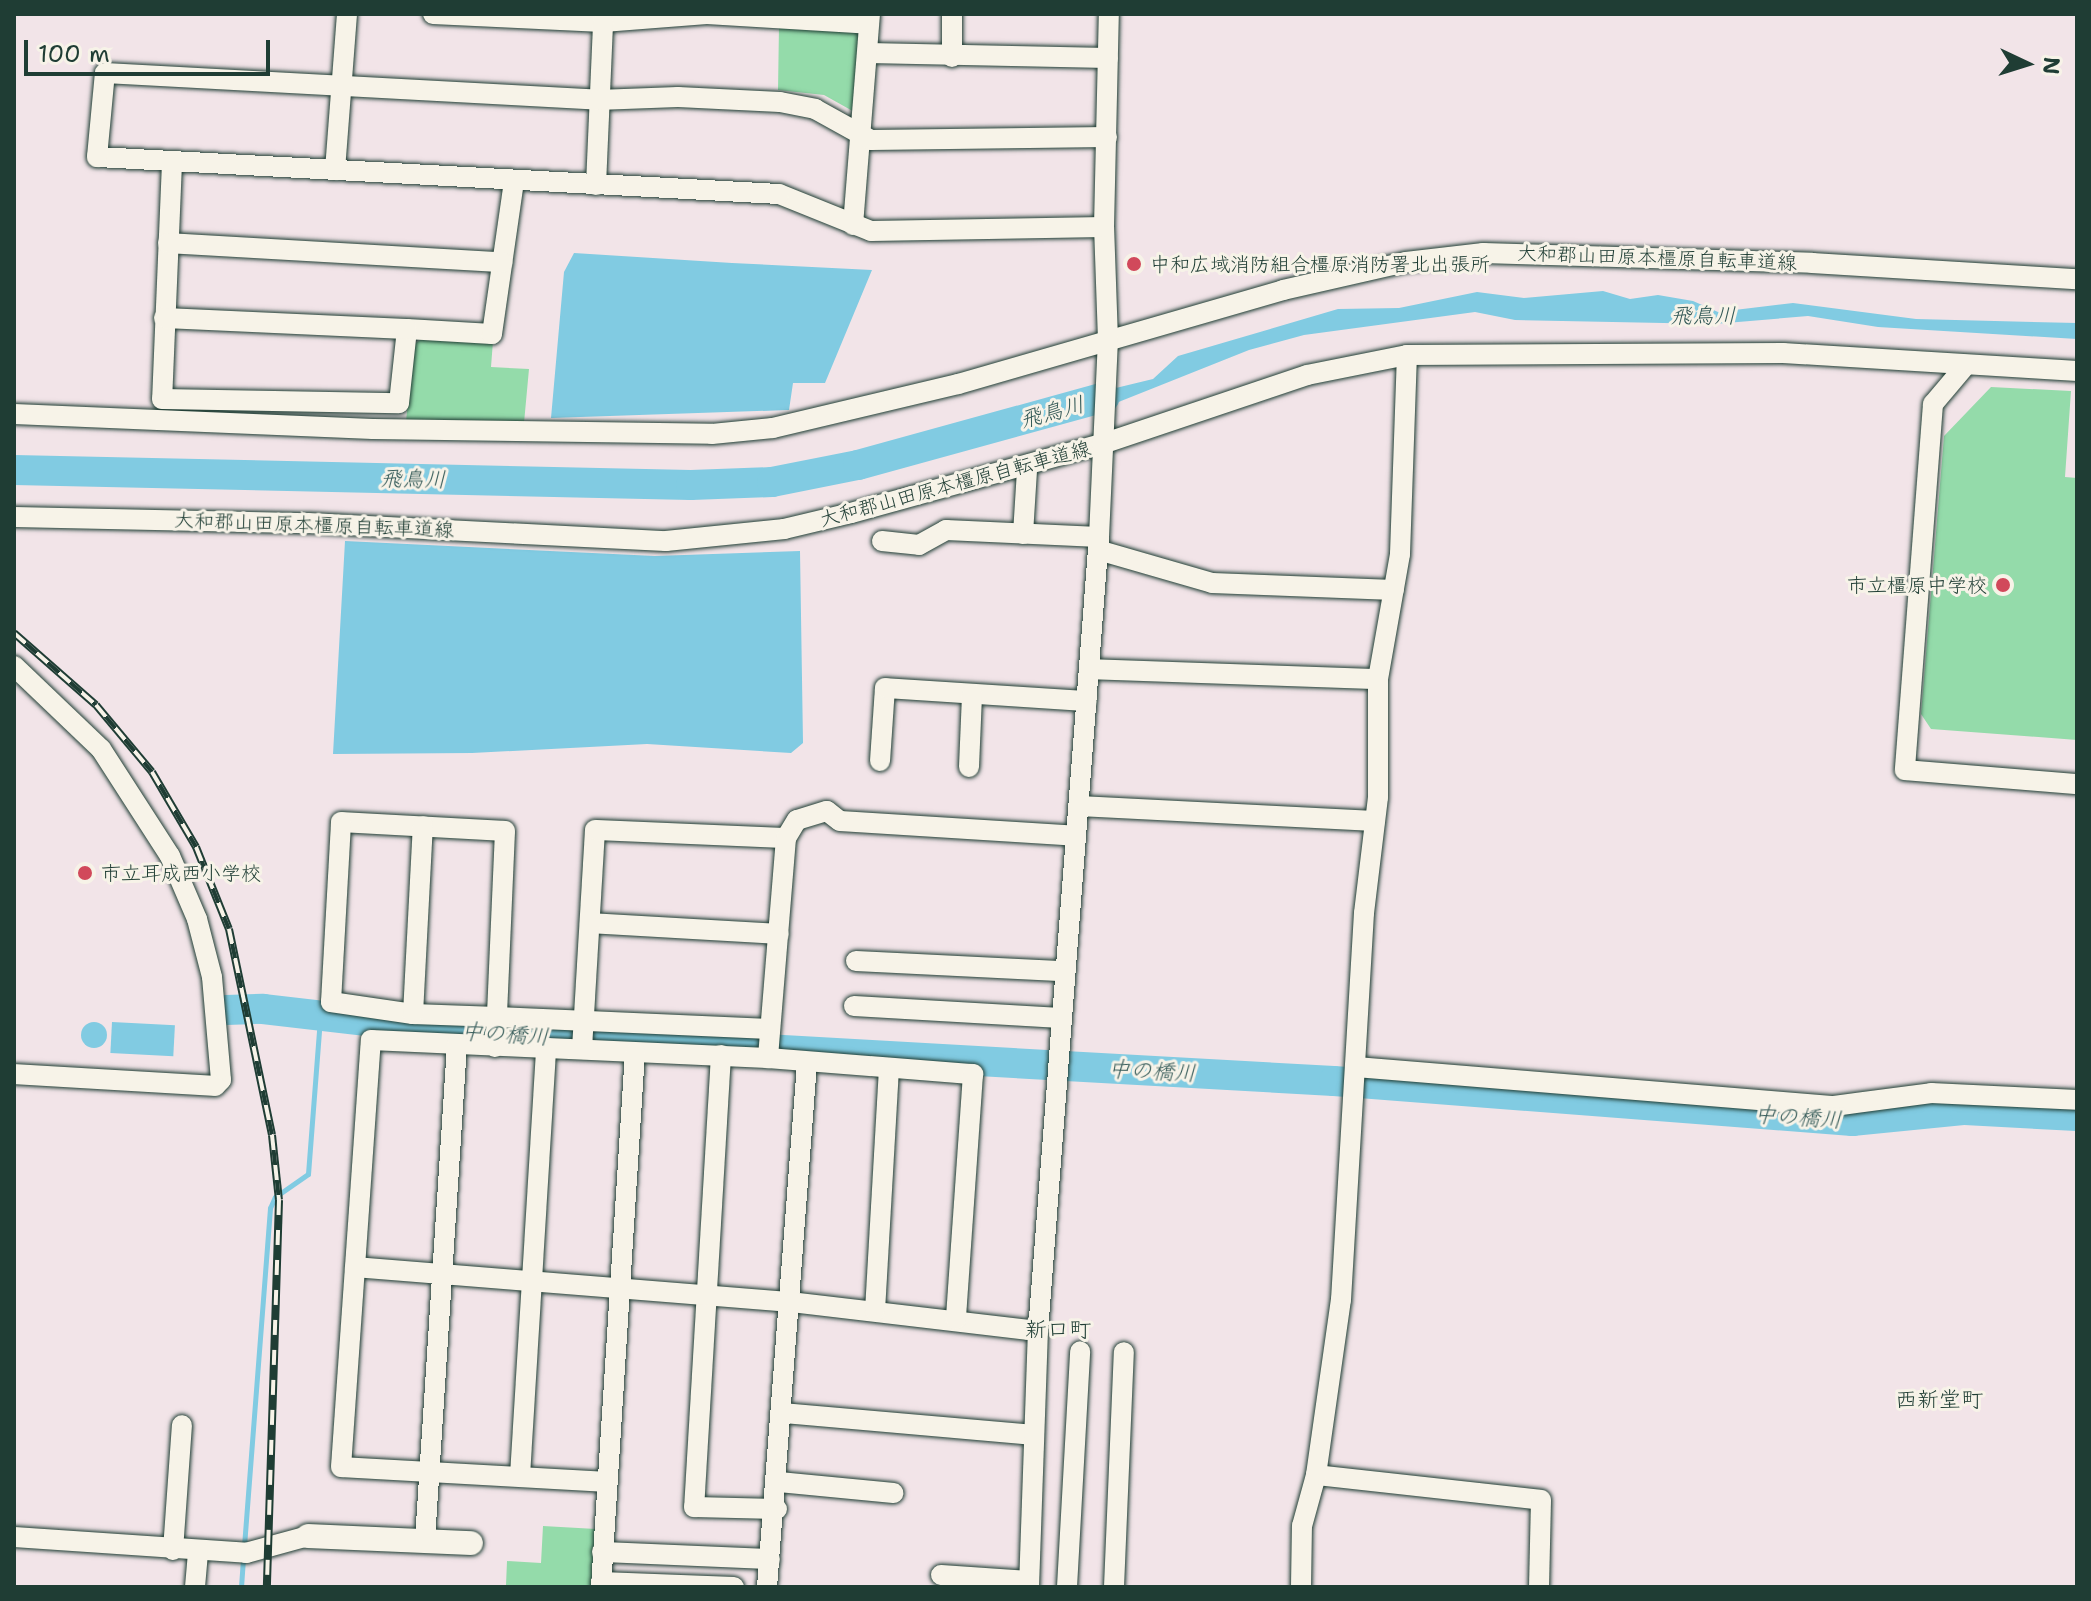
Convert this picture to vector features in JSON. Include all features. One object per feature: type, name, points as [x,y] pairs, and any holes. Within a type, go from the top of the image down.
[{"type":"street","points":[[335,170],[347,14]]},
{"type":"street","points":[[433,14],[603,22],[707,14],[870,19],[853,225]]},
{"type":"street","points":[[952,14],[952,57]]},
{"type":"street","points":[[14,414],[373,429],[712,434],[773,428],[1108,345],[1104,227],[1109,14]]},
{"type":"street","points":[[596,185],[603,22]]},
{"type":"street","points":[[868,53],[1108,58]]},
{"type":"street","points":[[1104,227],[871,231],[779,194],[97,157],[105,73],[599,100],[678,97],[789,103],[815,109],[871,140],[1107,137]]},
{"type":"street","points":[[172,163],[162,399],[399,403],[407,329]]},
{"type":"street","points":[[164,318],[492,334],[514,181]]},
{"type":"street","points":[[168,243],[502,262]]},
{"type":"street","name":"大和郡山田原本橿原自転車道線","points":[[14,517],[308,523],[666,541],[784,529],[1102,437],[1108,345],[1283,290],[1406,262],[1483,253],[1812,263],[2077,279]]},
{"type":"street","points":[[941,1575],[1029,1584],[1038,1331],[1087,701],[1102,437],[1307,375],[1407,355],[1783,353],[2077,371]]},
{"type":"street","points":[[1301,1587],[1302,1526],[1316,1475],[1341,1300],[1375,821],[1378,679],[1400,554],[1407,355]]},
{"type":"street","points":[[1966,365],[1933,404],[1905,770],[2077,784]]},
{"type":"street","points":[[1023,534],[1027,470]]},
{"type":"street","points":[[882,541],[919,545],[946,530],[1023,534],[1098,544],[1212,583],[1394,590]]},
{"type":"street","points":[[14,666],[101,749],[170,856],[197,919],[212,977],[221,1080],[215,1086],[14,1074]]},
{"type":"street","points":[[1089,669],[1378,679]]},
{"type":"street","points":[[880,761],[885,688],[1087,701]]},
{"type":"street","points":[[969,767],[972,694]]},
{"type":"street","points":[[1079,806],[1375,821]]},
{"type":"street","points":[[769,1043],[786,838],[797,820],[827,811],[840,821],[1076,836]]},
{"type":"street","points":[[496,1032],[505,831],[341,822],[337,840],[331,1002],[413,1014],[496,1032],[546,1048],[583,1034],[635,1053],[721,1055],[769,1043]]},
{"type":"street","points":[[413,1014],[423,826]]},
{"type":"street","points":[[583,1034],[595,830],[786,838]]},
{"type":"street","points":[[590,923],[779,934]]},
{"type":"street","points":[[856,961],[1064,971]]},
{"type":"street","points":[[854,1006],[1061,1018]]},
{"type":"street","points":[[607,1482],[341,1467],[371,1040],[457,1045],[496,1032],[769,1043],[807,1063],[973,1074],[956,1319]]},
{"type":"street","points":[[425,1540],[457,1045]]},
{"type":"street","points":[[520,1476],[546,1048]]},
{"type":"street","points":[[635,1053],[601,1585],[734,1587]]},
{"type":"street","points":[[721,1055],[694,1507],[777,1509]]},
{"type":"street","points":[[767,1587],[777,1509],[807,1063]]},
{"type":"street","points":[[1356,1067],[1834,1106],[1931,1093],[2077,1100]]},
{"type":"street","points":[[875,1311],[889,1069]]},
{"type":"street","points":[[355,1267],[791,1302],[1038,1331]]},
{"type":"street","points":[[1067,1587],[1080,1351]]},
{"type":"street","points":[[1114,1587],[1124,1352]]},
{"type":"street","points":[[783,1413],[1033,1435]]},
{"type":"street","points":[[173,1550],[182,1425]]},
{"type":"street","points":[[1316,1475],[1541,1500],[1539,1587]]},
{"type":"street","points":[[779,1482],[893,1493]]},
{"type":"street","points":[[14,1537],[246,1553],[308,1536],[471,1543]]},
{"type":"street","points":[[195,1587],[198,1552]]},
{"type":"street","points":[[602,1552],[770,1559]]},
{"type":"street","points":[[686,1584],[687,1556]]},
{"type":"green space","points":[[779,26],[865,29],[858,114],[824,95],[778,90]]},
{"type":"green space","points":[[423,338],[493,341],[491,367],[529,369],[524,423],[406,422],[413,345]]},
{"type":"green space","name":"市立橿原中学校","points":[[1991,387],[2071,391],[2065,477],[2077,478],[2077,740],[1931,729],[1921,714],[1944,436]]},
{"type":"green space","points":[[543,1526],[596,1529],[593,1587],[506,1585],[507,1561],[541,1563]]},
{"type":"water","points":[[574,253],[872,270],[825,383],[793,383],[789,410],[551,418],[564,272]]},
{"type":"water","points":[[1603,291],[1630,299],[1658,295],[1693,301],[1718,312],[1793,303],[1916,319],[2077,323],[2077,339],[1878,327],[1808,316],[1714,324],[1515,320],[1475,312],[1304,335],[1249,350],[1116,403],[1075,413],[1058,402],[1153,379],[1178,356],[1338,309],[1399,308],[1477,292],[1524,298]]},
{"type":"water","points":[[345,541],[655,556],[800,551],[803,743],[791,753],[647,744],[472,753],[333,754]]},
{"type":"water","points":[[94,1022],[103,1026],[107,1035],[103,1044],[94,1048],[85,1044],[81,1035],[85,1026]]},
{"type":"water","points":[[112,1022],[175,1025],[173,1056],[110,1053]]},
{"type":"waterway","name":"飛鳥川","points":[[14,470],[691,485],[772,482],[858,465],[1105,397]]},
{"type":"waterway","name":"中の橋川","points":[[226,1010],[263,1009],[462,1032],[1334,1081],[1852,1121],[1965,1110],[2077,1116]]},
{"type":"waterway","points":[[244,1546],[270,1208],[275,1197],[308,1174],[320,1019]]},
{"type":"waterway","points":[[241,1587],[243,1556]]},
{"type":"railway","points":[[14,633],[96,705],[152,772],[196,847],[229,929],[272,1135],[279,1200],[267,1587]]},
{"type":"place","name":"中和広域消防組合橿原消防署北出張所","points":[[1134,264]]},
{"type":"place","name":"市立橿原中学校","points":[[2003,585]]},
{"type":"place","name":"市立耳成西小学校","points":[[85,873]]},
{"type":"district","name":"新口町","points":[[1058,1330]]},
{"type":"district","name":"西新堂町","points":[[1939,1400]]}]
